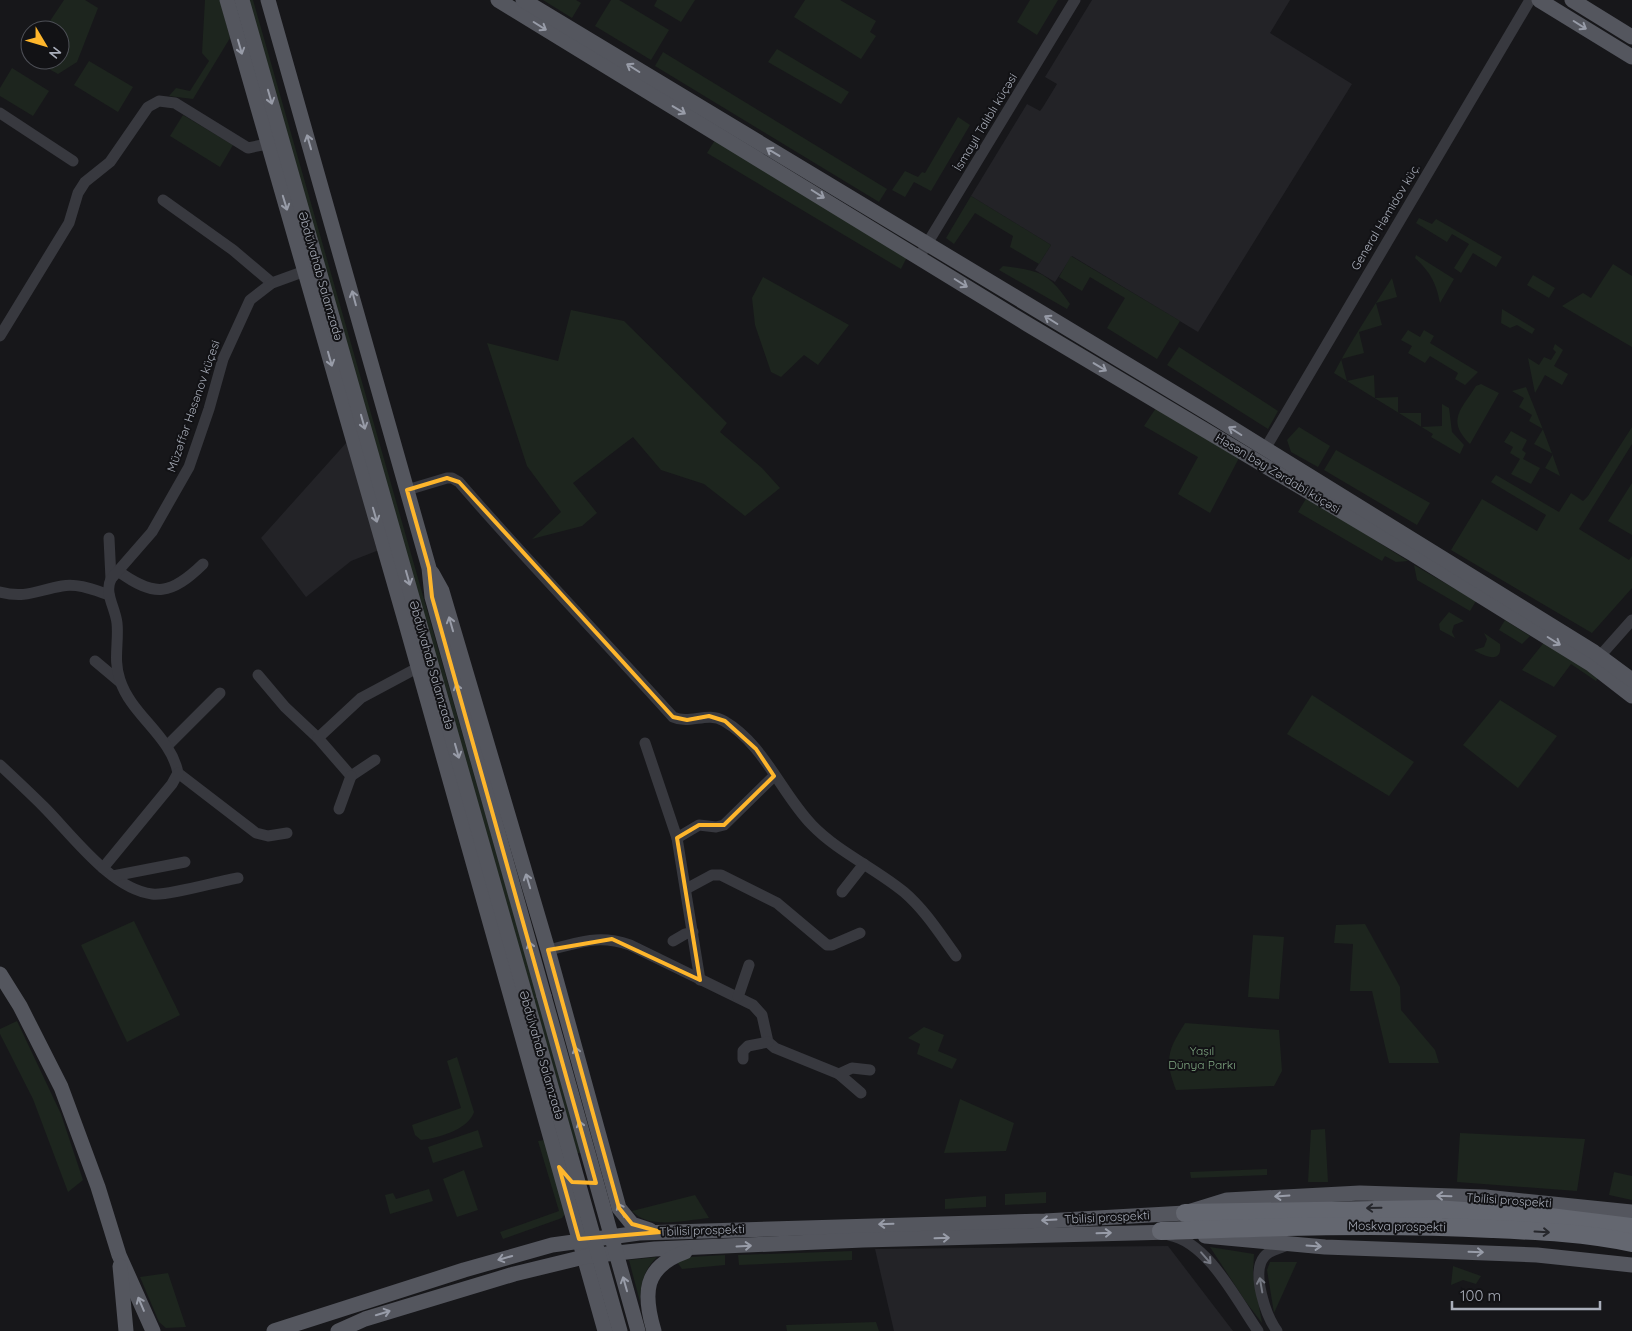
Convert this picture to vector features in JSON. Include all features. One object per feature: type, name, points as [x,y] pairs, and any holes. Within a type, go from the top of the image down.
[{"type":"highway","name":"Moskva prospekti","points":[[1185,1213],[1435,1209],[1550,1217],[1632,1227]]},
{"type":"highway","name":"Moskva prospekti","points":[[1154,1231],[1363,1225],[1432,1226],[1550,1232],[1632,1243]]},
{"type":"main road","name":"Əbdülvahab Salamzadə","points":[[227,0],[419,667],[584,1256]]},
{"type":"main road","name":"Əbdülvahab Salamzadə","points":[[242,0],[620,1331]]},
{"type":"main road","name":"Əbdülvahab Salamzadə","points":[[268,0],[429,568],[432,597],[638,1331]]},
{"type":"main road","points":[[498,0],[923,251]]},
{"type":"main road","points":[[523,0],[923,251]]},
{"type":"main road","points":[[1539,0],[1632,57]]},
{"type":"main road","points":[[1572,0],[1632,37]]},
{"type":"main road","name":"Həsən bəy Zərdabi küçəsi","points":[[923,251],[1161,395],[1314,494],[1592,665],[1632,696]]},
{"type":"main road","name":"Həsən bəy Zərdabi küçəsi","points":[[1161,395],[1265,449],[1600,656],[1632,680]]},
{"type":"main road","name":"Əbdülvahab Salamzadə","points":[[429,568],[442,591],[548,950],[619,1208],[625,1218],[632,1224],[645,1230],[661,1232]]},
{"type":"main road","points":[[0,974],[24,1014],[61,1088],[98,1187],[125,1278],[153,1331]]},
{"type":"main road","points":[[559,1167],[572,1182],[589,1184],[601,1174],[604,1152]]},
{"type":"main road","name":"Tbilisi prospekti","points":[[464,1270],[579,1239],[661,1232],[1045,1220],[1185,1213],[1227,1200],[1360,1193],[1485,1197],[1632,1212]]},
{"type":"main road","name":"Tbilisi prospekti","points":[[338,1331],[365,1319],[557,1262],[584,1256],[696,1248],[1154,1231],[1291,1244],[1502,1253],[1632,1265]]},
{"type":"main road","points":[[653,1330],[647,1297],[652,1277],[667,1260],[696,1248]]},
{"type":"main road","points":[[584,1256],[606,1331]]},
{"type":"main road","points":[[274,1331],[464,1270]]},
{"type":"main road","points":[[297,1331],[434,1284],[464,1270]]},
{"type":"main road","points":[[125,1278],[126,1331]]},
{"type":"main road","points":[[606,1331],[611,1316],[622,1307],[630,1306],[642,1312],[653,1330]]},
{"type":"street","name":"İsmayıl Talıblı küçəsi","points":[[923,251],[1075,0]]},
{"type":"street","name":"General Həmidov küç.","points":[[1265,449],[1530,0]]},
{"type":"street","points":[[0,336],[69,223],[78,193],[85,182],[110,162],[148,107],[159,101],[167,100],[181,106],[248,148],[267,144]]},
{"type":"street","points":[[0,113],[73,161]]},
{"type":"street","points":[[163,200],[233,250],[272,282]]},
{"type":"street","name":"Müzəffər Həsənov küçesi","points":[[114,575],[152,532],[189,467],[232,336],[250,300],[272,282],[305,271]]},
{"type":"street","points":[[407,490],[446,478],[452,478],[459,482],[518,551],[603,639],[673,717],[687,720],[709,716],[725,721],[756,749],[774,776],[812,824],[903,891],[923,911],[956,956]]},
{"type":"street","points":[[103,868],[172,784],[178,773],[176,761],[167,746],[135,708],[120,682],[116,664],[117,624],[107,586],[114,575],[109,538]]},
{"type":"street","points":[[114,575],[159,590],[182,583],[203,564]]},
{"type":"street","points":[[0,592],[26,596],[63,586],[74,586],[109,595]]},
{"type":"street","points":[[1600,656],[1632,620]]},
{"type":"street","points":[[95,661],[120,682]]},
{"type":"street","points":[[318,738],[361,698],[419,667]]},
{"type":"street","points":[[258,675],[285,707],[318,738],[351,776]]},
{"type":"street","points":[[167,746],[220,693]]},
{"type":"street","points":[[645,742],[677,838],[700,980]]},
{"type":"street","points":[[339,809],[351,776],[375,760]]},
{"type":"street","points":[[0,766],[37,799],[103,868],[138,890],[154,894],[238,878]]},
{"type":"street","points":[[178,773],[256,833],[268,836],[287,832]]},
{"type":"street","points":[[677,838],[699,825],[716,827],[724,825],[774,776]]},
{"type":"street","points":[[113,876],[185,862]]},
{"type":"street","points":[[842,892],[864,864]]},
{"type":"street","points":[[686,889],[712,874],[721,875],[777,903],[827,945],[832,945],[860,933]]},
{"type":"street","points":[[673,941],[693,932]]},
{"type":"street","points":[[548,950],[599,938],[612,939],[753,1005],[762,1015],[768,1042],[775,1048],[839,1074],[861,1093]]},
{"type":"street","points":[[738,997],[749,965]]},
{"type":"street","points":[[743,1059],[743,1051],[748,1046],[768,1042]]},
{"type":"street","points":[[839,1074],[852,1068],[870,1070]]},
{"type":"street","points":[[1154,1231],[1174,1236],[1196,1247],[1211,1263],[1258,1331]]},
{"type":"street","points":[[1276,1331],[1263,1297],[1260,1266],[1268,1253],[1291,1244]]},
{"type":"highlighted area","points":[[447,478],[459,482],[673,717],[687,720],[709,716],[725,721],[756,749],[774,776],[724,825],[699,825],[677,838],[700,980],[612,939],[548,950],[619,1208],[632,1224],[661,1232],[579,1239],[559,1167],[572,1182],[596,1183],[432,597],[429,568],[407,490]]},
{"type":"shaded area","points":[[1092,0],[1290,0],[1270,33],[1352,84],[1198,332],[1072,256],[1055,282],[1035,270],[1051,245],[971,196],[1027,104],[1040,111],[1043,107],[1057,84],[1045,77]]},
{"type":"shaded area","points":[[347,442],[379,550],[351,561],[306,597],[261,538]]},
{"type":"shaded area","points":[[1168,1246],[1233,1331],[894,1331],[875,1249]]},
{"type":"green space","points":[[64,0],[85,0],[98,8],[77,62],[70,66],[70,20],[51,20]]},
{"type":"green space","points":[[205,0],[220,0],[230,38],[193,99],[169,96],[176,88],[190,91],[209,61],[202,53]]},
{"type":"green space","points":[[249,0],[253,0],[582,1153],[577,1153]]},
{"type":"green space","points":[[543,0],[576,0],[581,3],[572,18]]},
{"type":"green space","points":[[611,0],[619,0],[669,30],[651,60],[595,26]]},
{"type":"green space","points":[[657,0],[695,0],[681,22],[654,6]]},
{"type":"green space","points":[[805,0],[840,0],[876,21],[870,32],[876,36],[861,59],[794,17]]},
{"type":"green space","points":[[1030,0],[1058,0],[1037,35],[1017,22]]},
{"type":"green space","points":[[777,49],[849,92],[841,104],[768,62]]},
{"type":"green space","points":[[663,52],[887,189],[879,202],[655,66]]},
{"type":"green space","points":[[89,61],[133,87],[118,112],[74,85]]},
{"type":"green space","points":[[12,68],[49,91],[33,116],[0,96],[0,88]]},
{"type":"green space","points":[[51,70],[64,70],[58,74]]},
{"type":"green space","points":[[183,115],[233,145],[220,167],[170,136]]},
{"type":"green space","points":[[958,117],[970,125],[931,191],[914,182],[905,197],[892,190],[905,171],[918,177],[922,172],[925,173]]},
{"type":"green space","points":[[715,140],[907,257],[901,269],[707,153]]},
{"type":"green space","points":[[971,196],[1051,245],[1039,264],[1010,247],[1013,236],[975,213],[954,244],[946,238]]},
{"type":"green space","points":[[1419,218],[1432,224],[1436,219],[1502,257],[1496,267],[1473,253],[1461,273],[1454,268],[1469,244],[1452,234],[1447,242],[1416,223]]},
{"type":"green space","points":[[1416,255],[1454,279],[1440,303],[1432,278],[1415,258]]},
{"type":"green space","points":[[1071,256],[1180,321],[1157,359],[1107,328],[1125,298],[1090,277],[1082,291],[1059,277]]},
{"type":"green space","points":[[1613,264],[1632,276],[1632,347],[1562,306],[1583,293],[1591,298]]},
{"type":"green space","points":[[1003,266],[1035,272],[1049,279],[1070,304],[1067,309],[999,270]]},
{"type":"green space","points":[[1533,275],[1555,288],[1549,298],[1527,285]]},
{"type":"green space","points":[[763,277],[849,325],[818,365],[804,355],[781,377],[771,372],[755,325],[752,298]]},
{"type":"green space","points":[[1392,278],[1397,297],[1376,303],[1382,325],[1359,332],[1364,353],[1342,359],[1362,325],[1377,301]]},
{"type":"green space","points":[[1502,309],[1535,329],[1532,334],[1517,325],[1510,328],[1501,323]]},
{"type":"green space","points":[[571,310],[624,321],[727,423],[720,432],[762,468],[780,488],[745,516],[704,484],[661,470],[633,437],[573,483],[597,513],[582,526],[532,539],[561,512],[527,466],[487,343],[558,361]]},
{"type":"green space","points":[[1408,330],[1420,337],[1424,330],[1434,336],[1430,343],[1478,372],[1465,385],[1455,379],[1458,373],[1430,356],[1425,363],[1408,353],[1412,346],[1401,340]]},
{"type":"green space","points":[[1555,344],[1563,350],[1554,366],[1568,374],[1562,385],[1545,375],[1535,393],[1528,358],[1539,365],[1544,357],[1551,360],[1556,352],[1553,349]]},
{"type":"green space","points":[[1179,347],[1278,411],[1268,429],[1167,365]]},
{"type":"green space","points":[[1341,360],[1347,381],[1334,373]]},
{"type":"green space","points":[[1374,375],[1375,398],[1347,381]]},
{"type":"green space","points":[[1481,384],[1499,393],[1470,444],[1459,428],[1458,415],[1476,386]]},
{"type":"green space","points":[[1526,387],[1543,429],[1529,421],[1532,415],[1519,407],[1524,398],[1512,391]]},
{"type":"green space","points":[[1398,397],[1398,412],[1375,398]]},
{"type":"green space","points":[[1442,404],[1449,408],[1452,432],[1464,445],[1460,454],[1431,437],[1433,434],[1422,427],[1442,426]]},
{"type":"green space","points":[[1156,408],[1239,458],[1210,513],[1178,494],[1198,457],[1144,426]]},
{"type":"green space","points":[[1399,413],[1421,413],[1421,427]]},
{"type":"green space","points":[[1299,427],[1330,446],[1318,467],[1291,452],[1287,440]]},
{"type":"green space","points":[[1632,427],[1632,444],[1579,529],[1629,560],[1632,556],[1632,588],[1592,633],[1451,550],[1482,499],[1537,531],[1546,515],[1491,482],[1496,475],[1559,512],[1571,493],[1583,501],[1588,496]]},
{"type":"green space","points":[[1543,429],[1548,443],[1552,454],[1534,444]]},
{"type":"green space","points":[[1511,431],[1527,440],[1522,450],[1526,453],[1523,459],[1540,468],[1531,484],[1511,474],[1520,459],[1510,453],[1513,447],[1504,442]]},
{"type":"green space","points":[[1336,450],[1430,503],[1417,525],[1324,470]]},
{"type":"green space","points":[[1553,455],[1556,465],[1560,476],[1545,468]]},
{"type":"green space","points":[[1632,483],[1632,535],[1608,521]]},
{"type":"green space","points":[[1307,497],[1408,561],[1396,562],[1385,556],[1382,561],[1298,512]]},
{"type":"green space","points":[[1414,565],[1476,601],[1470,611],[1417,580]]},
{"type":"green space","points":[[1449,612],[1464,621],[1454,625],[1452,632],[1455,638],[1440,630],[1439,624]]},
{"type":"green space","points":[[1505,620],[1530,636],[1522,644],[1499,630]]},
{"type":"green space","points":[[1484,633],[1500,644],[1499,655],[1496,657],[1483,655],[1474,650],[1484,647],[1487,639]]},
{"type":"green space","points":[[1546,640],[1599,676],[1596,681],[1571,664],[1554,687],[1522,670]]},
{"type":"green space","points":[[1312,695],[1414,762],[1389,796],[1287,734]]},
{"type":"green space","points":[[1500,700],[1557,736],[1518,788],[1463,745]]},
{"type":"green space","points":[[134,921],[180,1015],[127,1042],[81,945]]},
{"type":"green space","points":[[1365,924],[1400,987],[1401,1010],[1435,1050],[1439,1063],[1389,1063],[1372,991],[1350,991],[1353,944],[1334,943],[1336,925]]},
{"type":"green space","points":[[1253,935],[1284,937],[1279,999],[1248,997]]},
{"type":"green space","points":[[17,1021],[61,1114],[83,1180],[68,1192],[33,1099],[0,1034],[0,1029]]},
{"type":"green space","name":"Yaşıl Dünya Parkı","points":[[1185,1023],[1279,1030],[1282,1071],[1274,1086],[1176,1090],[1169,1062],[1175,1040]]},
{"type":"green space","points":[[924,1027],[944,1035],[938,1051],[957,1059],[952,1069],[917,1054],[920,1044],[908,1038]]},
{"type":"green space","points":[[457,1057],[474,1112],[466,1124],[452,1132],[421,1140],[415,1135],[412,1125],[461,1108],[447,1061]]},
{"type":"green space","points":[[960,1099],[1014,1123],[1006,1151],[944,1153]]},
{"type":"green space","points":[[1325,1129],[1328,1182],[1308,1182],[1311,1130]]},
{"type":"green space","points":[[478,1130],[483,1147],[433,1163],[428,1147]]},
{"type":"green space","points":[[1460,1133],[1585,1139],[1577,1191],[1457,1182]]},
{"type":"green space","points":[[545,1140],[565,1214],[562,1218],[503,1239],[500,1232],[559,1211],[538,1141]]},
{"type":"green space","points":[[1267,1169],[1267,1175],[1191,1178],[1190,1172]]},
{"type":"green space","points":[[464,1170],[478,1210],[457,1217],[443,1179]]},
{"type":"green space","points":[[1614,1172],[1632,1176],[1632,1200],[1609,1195]]},
{"type":"green space","points":[[429,1189],[433,1201],[390,1214],[385,1195],[393,1193],[396,1199]]},
{"type":"green space","points":[[1046,1192],[1046,1203],[1005,1205],[1005,1194]]},
{"type":"green space","points":[[695,1195],[709,1218],[679,1222],[658,1222],[639,1217],[632,1211]]},
{"type":"green space","points":[[986,1196],[986,1207],[945,1209],[945,1199]]},
{"type":"green space","points":[[1210,1247],[1254,1254],[1253,1274],[1262,1323],[1246,1302]]},
{"type":"green space","points":[[852,1251],[852,1260],[739,1265],[738,1255]]},
{"type":"green space","points":[[725,1255],[725,1265],[682,1269],[677,1262],[690,1257]]},
{"type":"green space","points":[[657,1257],[649,1267],[644,1278],[640,1302],[629,1260]]},
{"type":"green space","points":[[1270,1262],[1297,1262],[1274,1313],[1267,1270]]},
{"type":"green space","points":[[1453,1266],[1481,1276],[1476,1284],[1463,1280],[1451,1285]]},
{"type":"green space","points":[[168,1273],[186,1327],[166,1328],[159,1322],[140,1277]]},
{"type":"green space","points":[[876,1322],[879,1331],[787,1331],[786,1325]]}]
